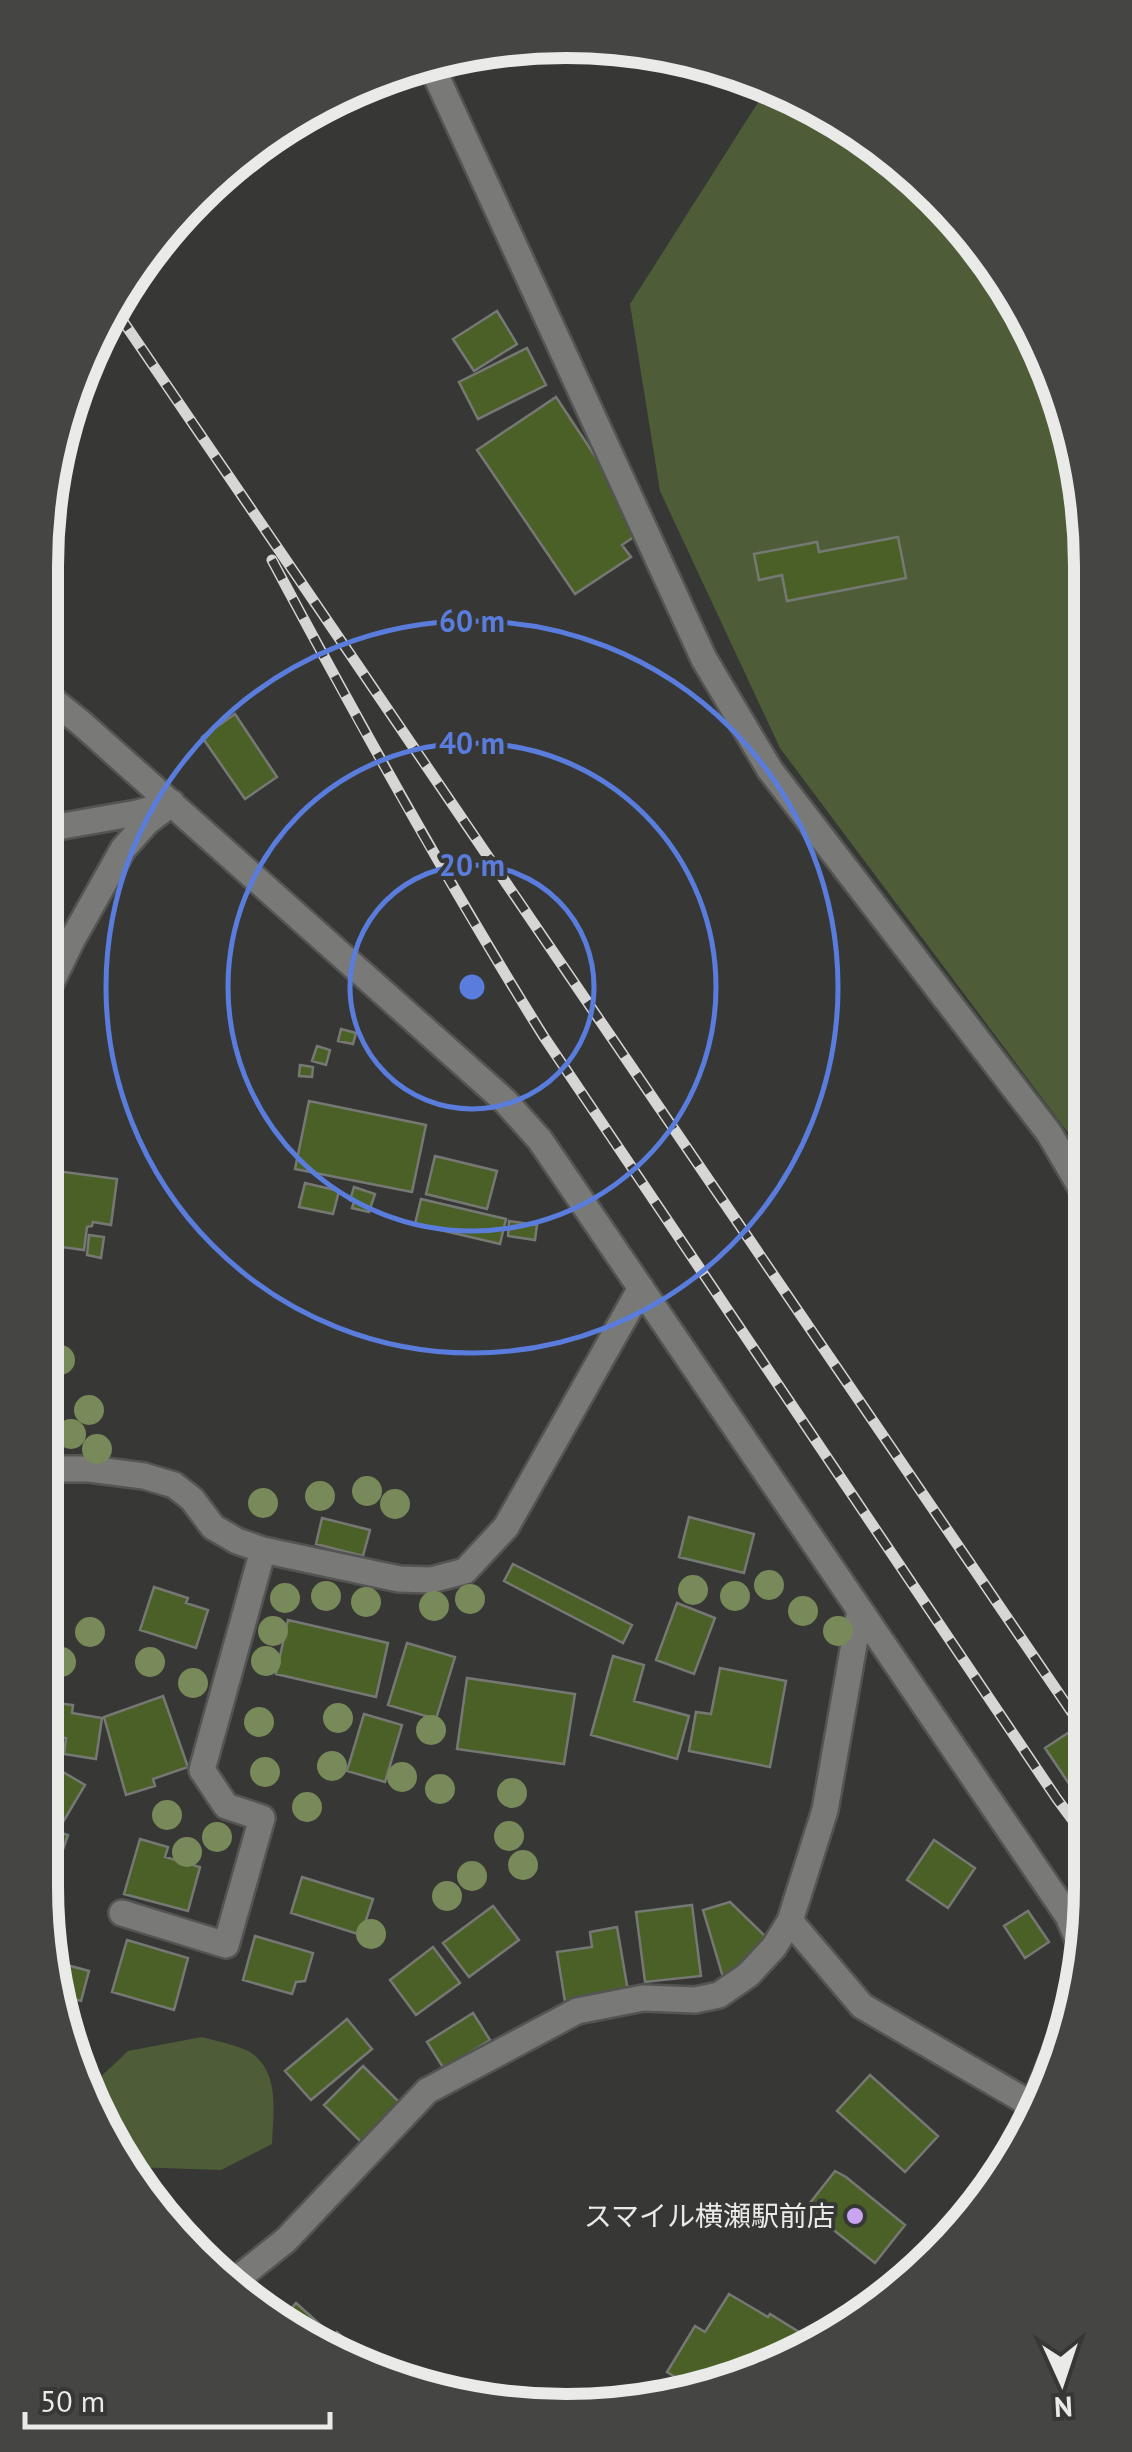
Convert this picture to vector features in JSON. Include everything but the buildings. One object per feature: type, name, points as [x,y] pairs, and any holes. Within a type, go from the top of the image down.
[{"type":"street","points":[[436,75],[704,659],[770,770],[1049,1133],[1074,1176]]},
{"type":"street","points":[[58,704],[506,1102],[540,1140],[1072,1926]]},
{"type":"street","points":[[58,827],[172,803]]},
{"type":"street","points":[[58,969],[123,848],[146,822],[172,803]]},
{"type":"street","points":[[58,1469],[144,1476],[174,1485],[192,1498],[213,1527],[263,1550],[398,1579],[431,1580],[466,1571],[506,1527],[642,1288]]},
{"type":"street","points":[[122,1913],[226,1945],[262,1818],[226,1806],[202,1770],[263,1550]]},
{"type":"street","points":[[241,2277],[286,2240],[427,2091],[577,2011],[643,1998],[695,2000],[719,1995],[748,1975],[774,1946],[790,1920],[825,1810],[860,1610]]},
{"type":"street","points":[[790,1920],[862,2006],[1026,2102]]},
{"type":"green space","points":[[762,96],[849,143],[926,206],[989,283],[1022,341],[1057,434],[1073,533],[1074,1141],[780,748],[660,491],[630,304]]},
{"type":"green space","points":[[202,2037],[254,2055],[271,2084],[272,2144],[221,2170],[142,2167],[96,2081],[128,2051]]},
{"type":"railway","points":[[122,320],[1074,1716]]},
{"type":"railway","points":[[272,560],[404,801],[544,1037],[1074,1822]]},
{"type":"place","name":"スマイル横瀬駅前店","points":[[855,2216]]}]
